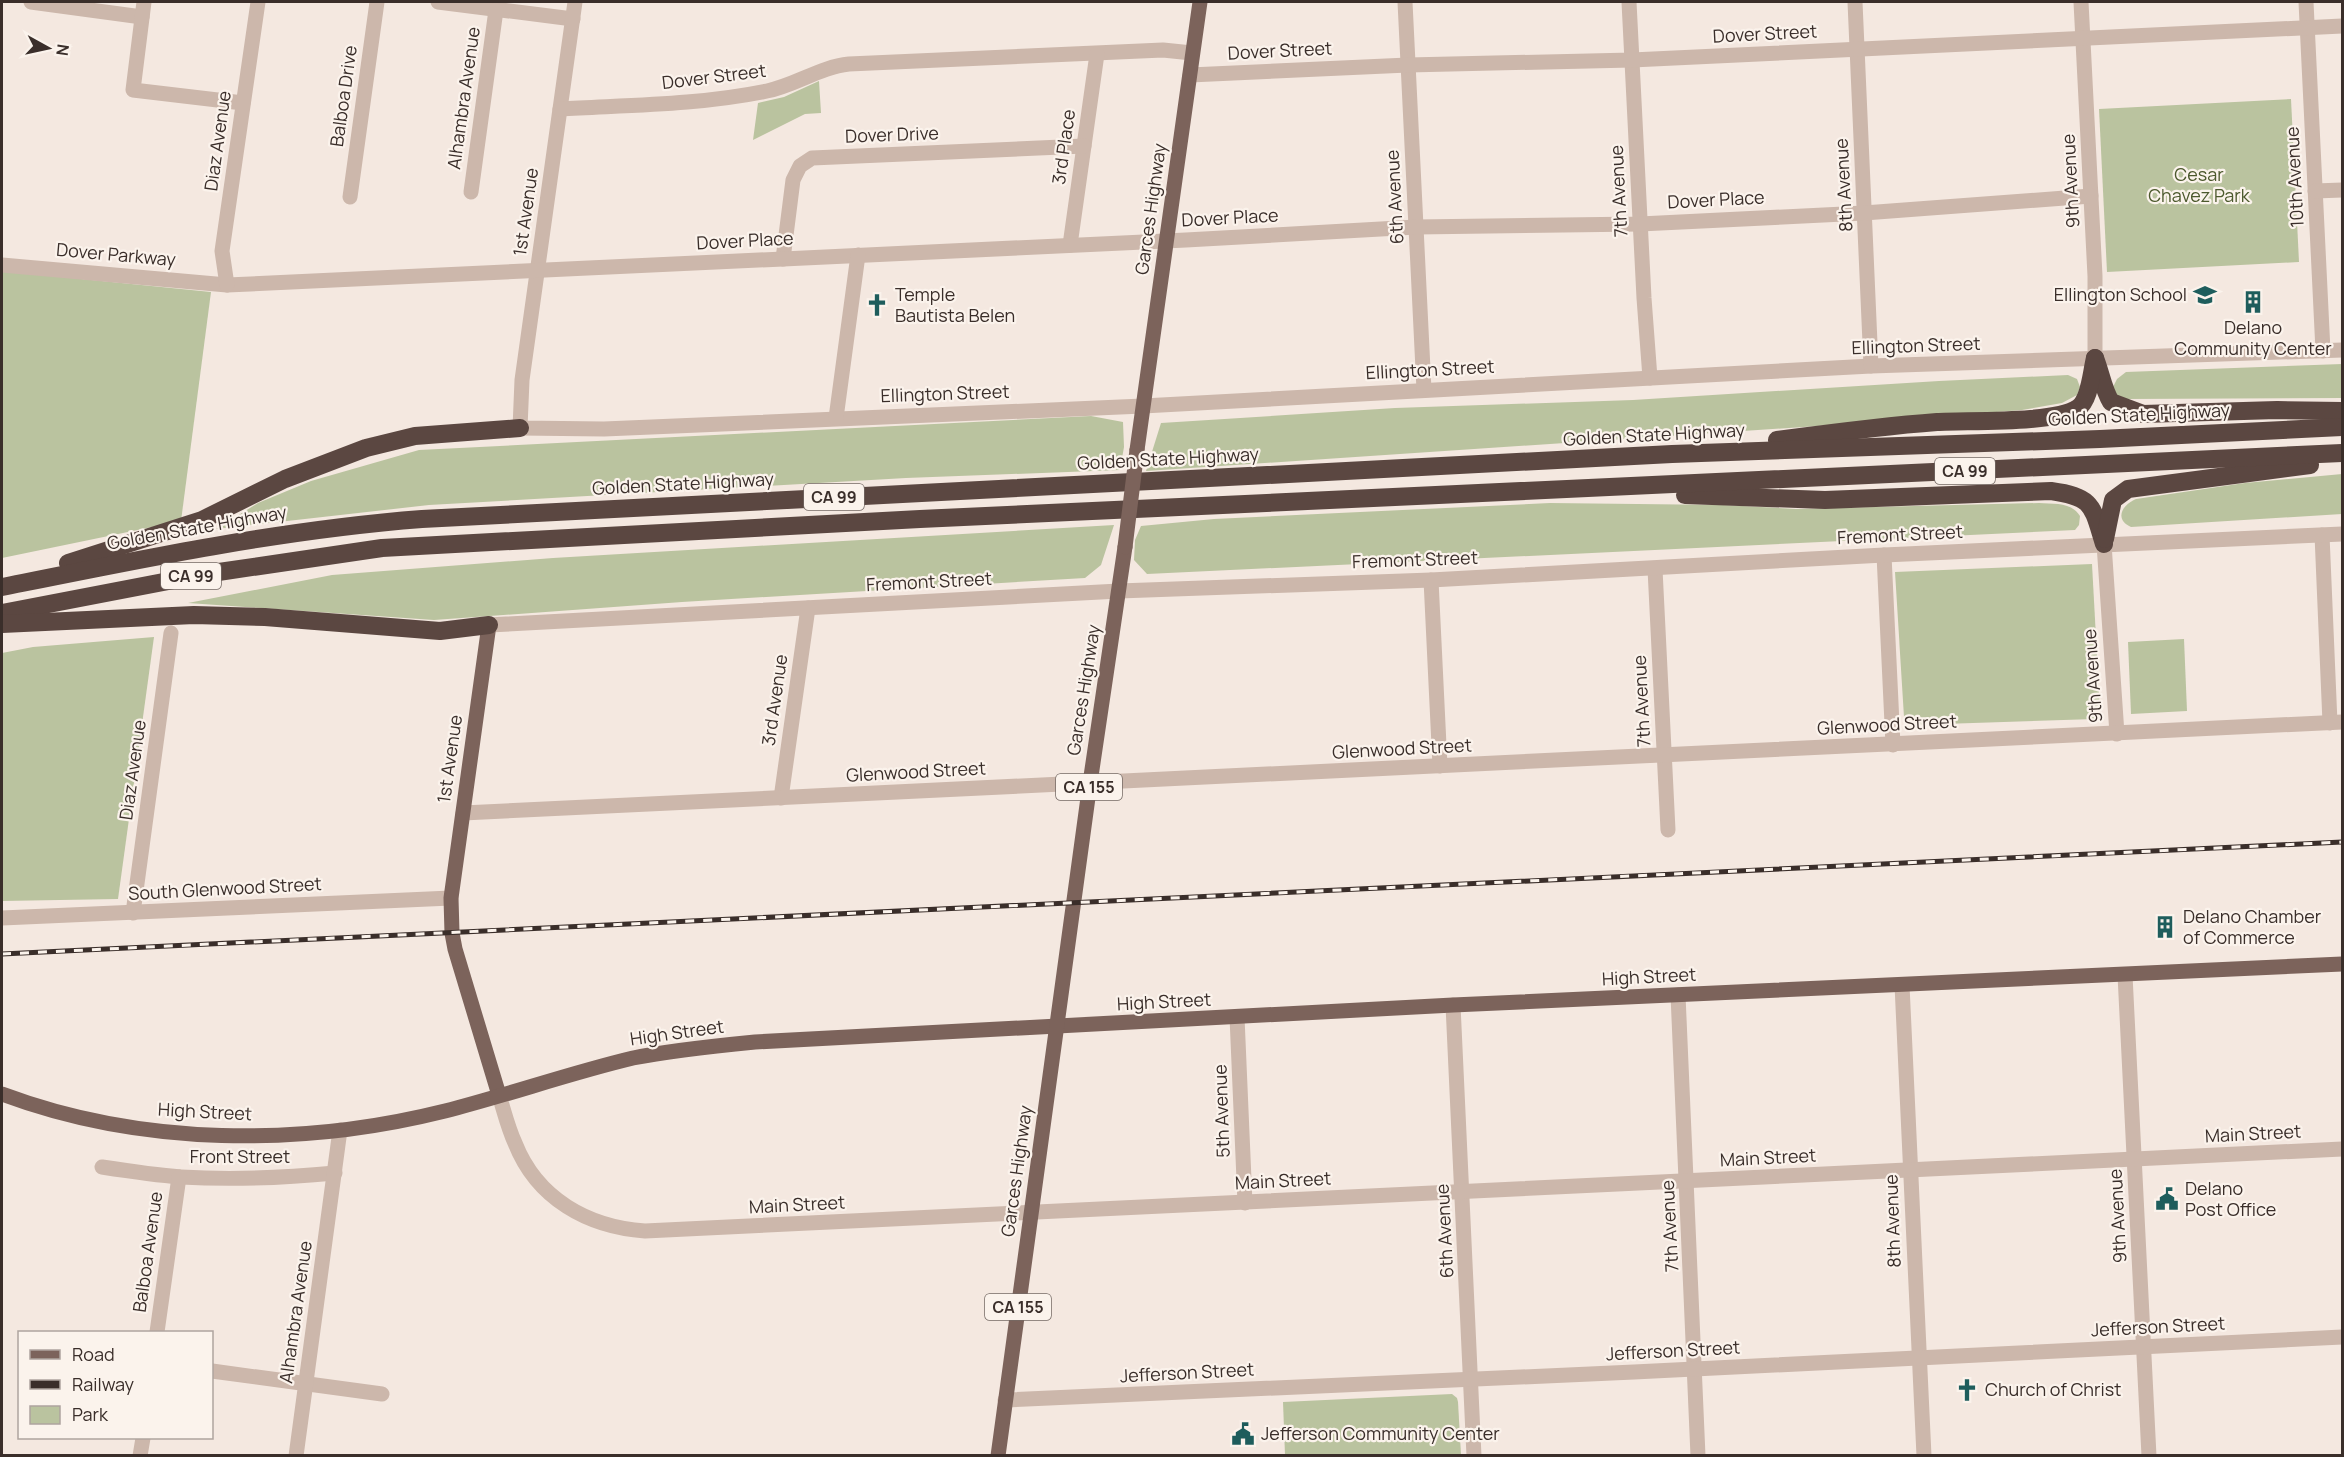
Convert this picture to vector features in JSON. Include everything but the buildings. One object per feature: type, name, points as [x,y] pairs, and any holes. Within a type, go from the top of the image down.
[{"type":"highway","points":[[2095,358],[2105,392],[2111,402],[2143,414],[2277,410],[2343,411]]},
{"type":"highway","points":[[1672,454],[1917,424],[2060,415],[2079,408],[2086,400],[2095,358]]},
{"type":"highway","name":"Golden State Highway","points":[[2,585],[224,543],[323,528],[412,519],[1672,454],[2100,439],[2343,427]]},
{"type":"highway","points":[[2,585],[202,520],[285,479],[366,448],[415,436],[520,428]]},
{"type":"highway","name":"CA 99","points":[[2,613],[216,572],[382,548],[920,519],[2343,453]]},
{"type":"highway","points":[[2104,544],[2113,500],[2128,489],[2343,461]]},
{"type":"highway","points":[[1587,489],[1826,500],[2051,491],[2078,497],[2090,504],[2104,544]]},
{"type":"highway","points":[[2,624],[194,615],[265,617],[440,631],[489,625]]},
{"type":"main road","name":"Garces Highway","points":[[998,1455],[1200,2]]},
{"type":"main road","name":"1st Avenue","points":[[451,898],[489,625]]},
{"type":"main road","name":"Main Street","points":[[451,898],[455,949],[500,1095]]},
{"type":"main road","name":"High Street","points":[[2,1094],[69,1116],[107,1123],[196,1135],[292,1134],[393,1122],[446,1111],[634,1058],[694,1048],[755,1042],[1453,1005],[2343,964]]},
{"type":"street","points":[[31,2],[143,9],[133,90],[243,103]]},
{"type":"street","name":"Diaz Avenue","points":[[227,285],[222,251],[258,2]]},
{"type":"street","name":"Balboa Drive","points":[[350,197],[377,2]]},
{"type":"street","points":[[438,2],[573,19]]},
{"type":"street","name":"1st Avenue","points":[[520,428],[522,380],[575,2]]},
{"type":"street","name":"6th Avenue","points":[[1405,2],[1424,390]]},
{"type":"street","name":"7th Avenue","points":[[1629,2],[1650,378]]},
{"type":"street","name":"8th Avenue","points":[[1855,2],[1871,366]]},
{"type":"street","name":"9th Avenue","points":[[2081,2],[2096,276],[2095,358]]},
{"type":"street","name":"10th Avenue","points":[[2306,2],[2323,351]]},
{"type":"street","name":"Alhambra Avenue","points":[[471,192],[496,10]]},
{"type":"street","name":"Dover Street","points":[[1190,75],[1408,65],[1632,60],[2343,26]]},
{"type":"street","name":"Dover Street","points":[[560,109],[698,102],[730,98],[776,89],[823,69],[849,64],[1163,50],[1192,52]]},
{"type":"street","name":"3rd Place","points":[[1070,245],[1097,54]]},
{"type":"street","name":"Dover Drive","points":[[783,259],[793,180],[800,166],[812,159],[1084,146]]},
{"type":"street","points":[[2315,191],[2343,190]]},
{"type":"street","name":"Dover Place","points":[[227,285],[1166,241],[1416,227],[1640,224],[1864,213],[2091,196]]},
{"type":"street","points":[[836,418],[858,255]]},
{"type":"street","name":"Dover Parkway","points":[[2,265],[227,285]]},
{"type":"street","name":"Ellington Street","points":[[520,428],[604,429],[1143,406],[1871,366],[2343,350]]},
{"type":"street","name":"Fremont Street","points":[[489,625],[1119,591],[1431,580],[1884,555],[2343,534]]},
{"type":"street","points":[[2322,535],[2336,723]]},
{"type":"street","name":"9th Avenue","points":[[2104,544],[2117,734]]},
{"type":"street","points":[[1884,555],[1893,745]]},
{"type":"street","name":"7th Avenue","points":[[1655,569],[1668,830]]},
{"type":"street","points":[[1431,580],[1440,766]]},
{"type":"street","name":"3rd Avenue","points":[[781,798],[808,608]]},
{"type":"street","name":"Diaz Avenue","points":[[133,913],[171,633]]},
{"type":"street","name":"Glenwood Street","points":[[463,813],[2336,723]]},
{"type":"street","name":"South Glenwood Street","points":[[2,918],[451,898]]},
{"type":"street","name":"9th Avenue","points":[[2125,975],[2149,1455]]},
{"type":"street","name":"8th Avenue","points":[[1902,985],[1924,1455]]},
{"type":"street","name":"7th Avenue","points":[[1678,995],[1698,1455]]},
{"type":"street","name":"6th Avenue","points":[[1453,1005],[1474,1455]]},
{"type":"street","name":"5th Avenue","points":[[1237,1017],[1245,1203]]},
{"type":"street","name":"Main Street","points":[[500,1095],[514,1143],[533,1175],[564,1205],[588,1219],[608,1226],[645,1231],[2343,1149]]},
{"type":"street","points":[[335,1173],[340,1130]]},
{"type":"street","name":"Front Street","points":[[102,1167],[178,1177],[266,1178],[335,1173]]},
{"type":"street","name":"Alhambra Avenue","points":[[296,1455],[335,1173]]},
{"type":"street","name":"Balboa Avenue","points":[[157,1331],[178,1177]]},
{"type":"street","name":"Jefferson Street","points":[[1005,1401],[2343,1337]]},
{"type":"street","points":[[213,1371],[382,1394]]},
{"type":"street","points":[[140,1455],[143,1439]]},
{"type":"green space","points":[[819,81],[821,113],[805,114],[753,140],[758,103],[784,97]]},
{"type":"green space","name":"Cesar Chavez Park","points":[[2291,99],[2299,262],[2107,272],[2099,109]]},
{"type":"green space","points":[[2,271],[211,292],[181,521],[2,558]]},
{"type":"green space","points":[[2342,364],[2342,398],[2125,399],[2117,396],[2113,387],[2117,379],[2126,372]]},
{"type":"green space","points":[[2068,375],[2077,379],[2080,387],[2077,395],[2062,403],[2022,410],[1146,471],[1161,423],[1395,408],[1633,400]]},
{"type":"green space","points":[[1091,416],[1123,422],[1124,447],[1120,470],[906,478],[429,505],[216,529],[258,503],[311,481],[419,450]]},
{"type":"green space","points":[[2342,474],[2342,514],[2131,527],[2121,516],[2124,508],[2136,499],[2245,483]]},
{"type":"green space","points":[[1550,503],[1723,505],[1796,509],[2039,503],[2067,506],[2080,516],[2079,525],[2075,530],[1147,574],[1134,560],[1135,540],[1141,526],[1214,519]]},
{"type":"green space","points":[[1114,525],[1101,565],[1085,578],[682,602],[434,620],[188,603],[332,575],[553,558]]},
{"type":"green space","points":[[2092,564],[2100,711],[2095,719],[1912,725],[1904,717],[1895,572]]},
{"type":"green space","points":[[154,637],[118,899],[2,901],[2,653],[33,647]]},
{"type":"green space","points":[[2184,639],[2187,711],[2131,714],[2128,642]]},
{"type":"green space","points":[[1452,1394],[1458,1402],[1461,1455],[1285,1455],[1283,1402]]},
{"type":"railway","points":[[2,954],[2342,842]]},
{"type":"place","name":"Ellington School","points":[[2205,295]]},
{"type":"place","name":"Delano Community Center","points":[[2253,302]]},
{"type":"place","name":"Temple Bautista Belen","points":[[877,305]]},
{"type":"place","name":"Delano Chamber of Commerce","points":[[2165,927]]},
{"type":"place","name":"Delano Post Office","points":[[2167,1199]]},
{"type":"place","name":"Church of Christ","points":[[1967,1390]]},
{"type":"place","name":"Jefferson Community Center","points":[[1243,1434]]}]
